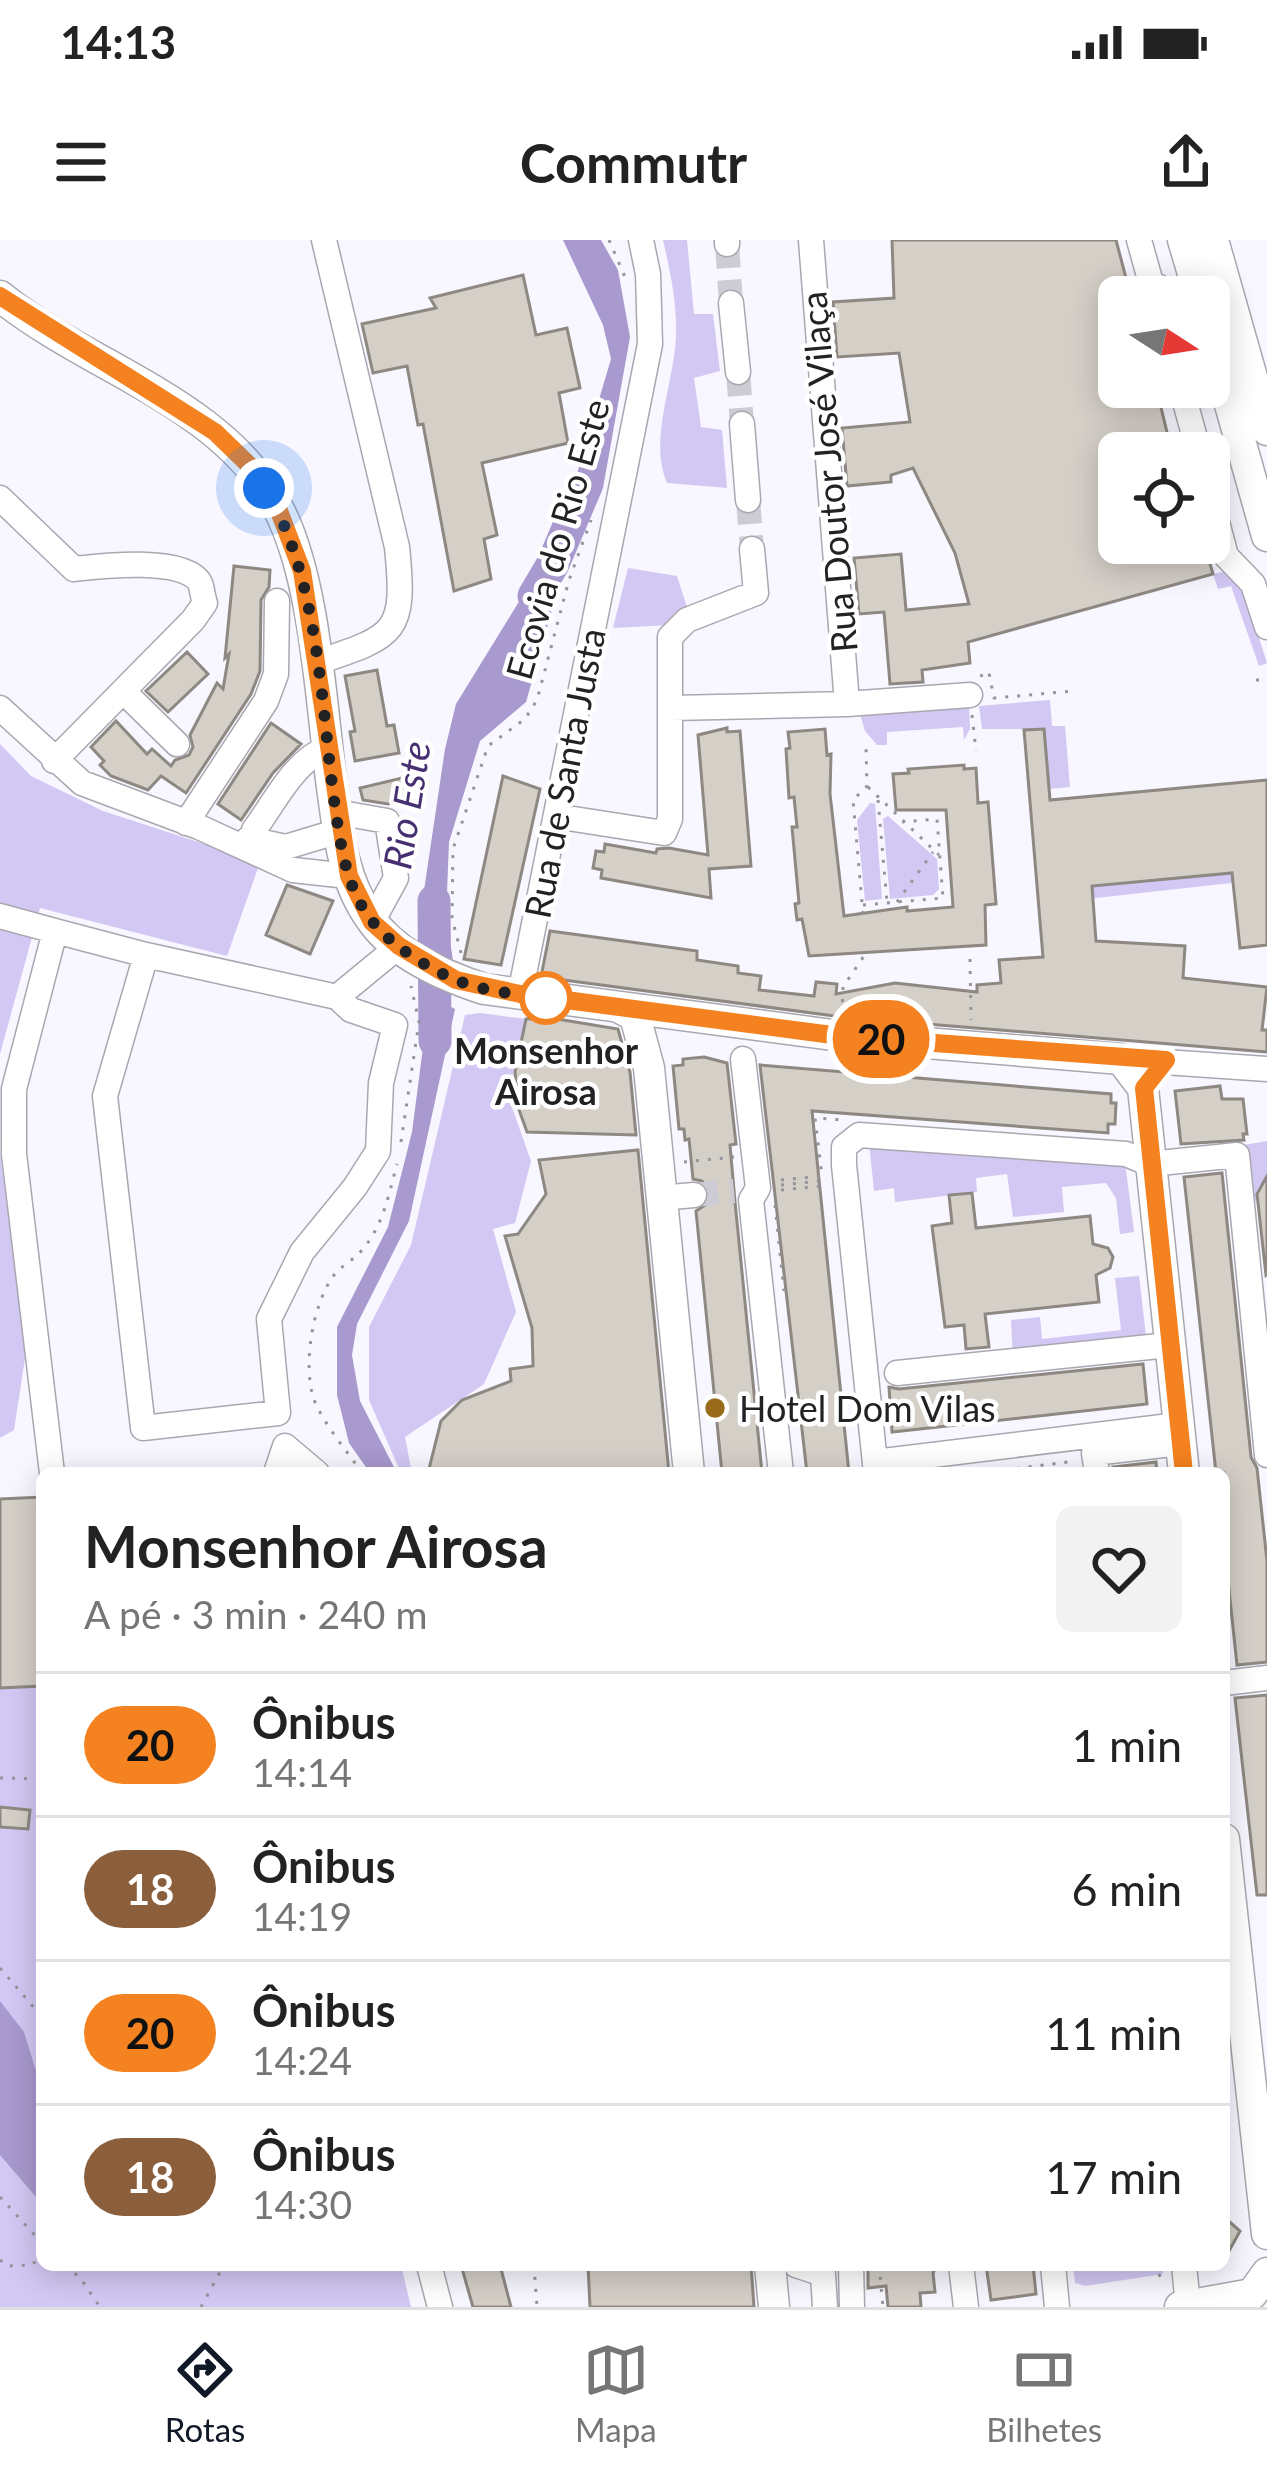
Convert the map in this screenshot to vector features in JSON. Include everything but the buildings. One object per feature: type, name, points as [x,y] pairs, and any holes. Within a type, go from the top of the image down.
[{"type":"main road","points":[[1183,240],[1183,276]]},
{"type":"main road","points":[[1213,240],[1266,423]]},
{"type":"main road","points":[[0,296],[215,432],[249,465],[279,511],[302,571],[337,822],[349,876],[372,922],[429,963],[484,989],[634,1006],[704,1020],[1121,1059],[1144,1088],[1181,1447]]},
{"type":"main road","points":[[1230,405],[1267,536]]},
{"type":"main road","points":[[620,1008],[635,1016],[649,1069],[688,1467]]},
{"type":"main road","points":[[649,1069],[657,1048],[704,1020]]},
{"type":"main road","points":[[1230,1894],[1267,2234]]},
{"type":"main road","points":[[771,2271],[774,2307]]},
{"type":"main road","points":[[1180,2291],[1252,2294],[1266,2278]]},
{"type":"street","points":[[315,663],[390,631],[402,599],[397,547],[324,240]]},
{"type":"street","points":[[628,240],[650,305]]},
{"type":"street","points":[[640,240],[650,305]]},
{"type":"street","name":"Rua Doutor José Vilaça","points":[[811,240],[847,704]]},
{"type":"street","points":[[1139,240],[1149,276]]},
{"type":"street","points":[[731,303],[738,372]]},
{"type":"street","name":"Rua de Santa Justa","points":[[520,994],[650,344],[650,305]]},
{"type":"street","points":[[742,424],[748,500]]},
{"type":"street","points":[[0,498],[74,569],[158,566],[190,574],[201,584],[205,603],[194,620],[55,761]]},
{"type":"street","points":[[574,819],[664,832],[670,819],[670,637],[686,620],[756,593],[752,549]]},
{"type":"street","points":[[1230,560],[1253,584],[1267,627]]},
{"type":"street","points":[[192,825],[266,700],[276,674],[277,601]]},
{"type":"street","points":[[123,691],[177,744]]},
{"type":"street","points":[[671,708],[847,704],[974,691]]},
{"type":"street","points":[[0,708],[82,783],[293,870],[349,876]]},
{"type":"street","points":[[258,841],[254,830],[300,765],[327,748]]},
{"type":"street","points":[[192,825],[286,847],[337,822],[386,821],[396,878],[372,922]]},
{"type":"street","points":[[0,916],[146,955],[337,997],[351,1010],[395,1025],[381,1083],[378,1150],[356,1187],[302,1252],[269,1318],[278,1413],[143,1429],[105,1096],[146,955]]},
{"type":"street","points":[[51,1467],[14,1154],[14,1089],[56,931]]},
{"type":"street","points":[[337,997],[429,963]]},
{"type":"street","points":[[743,1059],[780,1467]]},
{"type":"street","points":[[1121,1059],[1267,1069]]},
{"type":"street","points":[[1144,1088],[1166,1060]]},
{"type":"street","points":[[875,1467],[844,1165],[844,1147],[857,1135],[1126,1154],[1150,1164],[1237,1155],[1267,1455]]},
{"type":"street","points":[[660,1198],[694,1195]]},
{"type":"street","points":[[897,1373],[1169,1345]]},
{"type":"street","points":[[278,1467],[285,1446],[310,1467]]},
{"type":"street","points":[[889,1467],[1181,1447]]},
{"type":"street","points":[[1093,1466],[1094,1454],[1181,1447]]},
{"type":"street","points":[[1230,1682],[1267,1678]]},
{"type":"street","points":[[431,2271],[440,2307]]},
{"type":"street","points":[[814,2271],[823,2274],[825,2307]]},
{"type":"street","points":[[851,2271],[851,2307]]},
{"type":"street","points":[[962,2271],[966,2307]]},
{"type":"street","points":[[1053,2271],[1057,2307]]},
{"type":"path","points":[[609,240],[628,290]]},
{"type":"path","name":"Ecovia do Rio Este","points":[[358,1467],[312,1397],[314,1334],[337,1270],[362,1252],[384,1215],[410,1094],[419,1022],[411,980],[429,963],[452,918],[452,849],[488,746],[525,719],[537,700],[569,580],[595,509]]},
{"type":"path","points":[[976,751],[974,691],[989,673],[994,698],[1074,691]]},
{"type":"path","points":[[1256,680],[1267,680]]},
{"type":"path","points":[[866,747],[867,786],[940,857]]},
{"type":"path","points":[[863,914],[853,800],[867,786]]},
{"type":"path","points":[[878,800],[887,904]]},
{"type":"path","points":[[863,905],[944,898],[937,819],[902,822]]},
{"type":"path","points":[[897,902],[934,851]]},
{"type":"path","points":[[842,1016],[843,987],[866,953]]},
{"type":"path","points":[[970,959],[971,1020]]},
{"type":"path","points":[[754,1191],[770,1182],[822,1176],[814,1118],[852,1121],[857,1135]]},
{"type":"path","points":[[681,1162],[754,1155]]},
{"type":"path","points":[[754,1191],[822,1181],[822,1186],[774,1191],[786,1309]]},
{"type":"path","points":[[0,1778],[36,1779]]},
{"type":"path","points":[[0,1968],[36,2010]]},
{"type":"path","points":[[0,2197],[36,2236]]},
{"type":"path","points":[[0,2260],[7,2266]]},
{"type":"path","points":[[0,2268],[36,2261]]},
{"type":"path","points":[[71,2271],[100,2307]]},
{"type":"path","points":[[201,2307],[221,2271]]},
{"type":"path","points":[[534,2271],[537,2307]]},
{"type":"path","points":[[880,2271],[883,2307]]},
{"type":"shaded area","points":[[563,240],[601,240],[618,270],[630,337],[603,488],[584,529],[562,524],[611,359],[603,325]]},
{"type":"shaded area","points":[[663,240],[687,240],[694,314],[713,314],[720,371],[694,378],[701,427],[722,430],[727,488],[667,483],[662,466],[661,429],[676,334]]},
{"type":"shaded area","points":[[547,556],[567,557],[526,702],[480,741],[449,842],[446,917],[453,960],[418,931],[445,749],[456,704]]},
{"type":"shaded area","points":[[628,568],[677,576],[688,610],[670,625],[613,628]]},
{"type":"shaded area","points":[[1232,570],[1244,591],[1267,663],[1259,666],[1231,586],[1218,589],[1213,574]]},
{"type":"shaded area","points":[[1050,700],[1052,726],[1065,726],[1070,787],[1049,789],[1044,729],[982,729],[979,706]]},
{"type":"shaded area","points":[[969,706],[970,729],[964,740],[963,727],[887,732],[887,745],[877,745],[865,731],[860,714]]},
{"type":"shaded area","points":[[0,744],[31,776],[103,811],[260,862],[227,956],[40,908],[0,1054]]},
{"type":"shaded area","points":[[870,803],[875,804],[882,899],[865,901],[857,820]]},
{"type":"shaded area","points":[[888,816],[937,859],[939,889],[933,895],[890,899],[883,819]]},
{"type":"shaded area","points":[[1267,870],[1267,879],[1060,902],[1059,889]]},
{"type":"shaded area","points":[[421,992],[455,1009],[409,1221],[357,1324],[352,1355],[360,1401],[394,1467],[366,1467],[349,1443],[337,1395],[337,1327],[388,1227],[412,1132],[424,1040]]},
{"type":"shaded area","points":[[465,1015],[526,1019],[508,1096],[531,1161],[515,1223],[493,1229],[516,1312],[484,1384],[405,1437],[411,1467],[398,1467],[369,1400],[369,1327],[411,1245]]},
{"type":"shaded area","points":[[1267,1141],[1267,1186],[1251,1207],[1244,1145]]},
{"type":"shaded area","points":[[869,1143],[1125,1162],[1134,1232],[1120,1234],[1116,1198],[1106,1183],[1062,1187],[1064,1212],[1013,1217],[1007,1174],[976,1178],[977,1192],[895,1202],[894,1188],[874,1191]]},
{"type":"shaded area","points":[[0,1152],[26,1352],[14,1430],[0,1438]]},
{"type":"shaded area","points":[[1139,1276],[1147,1344],[1013,1358],[1011,1320],[1040,1317],[1042,1339],[1121,1330],[1115,1278]]},
{"type":"shaded area","points":[[36,1682],[36,2271],[402,2271],[411,2307],[0,2307],[0,1688]]},
{"type":"shaded area","points":[[0,2001],[24,2032],[36,2069],[36,2197],[0,2155]]},
{"type":"shaded area","points":[[1074,2271],[1163,2271],[1085,2286],[1075,2283]]},
{"type":"waterway","name":"Rio Este","points":[[534,596],[586,486]]},
{"type":"waterway","name":"Rio Este","points":[[434,901],[435,1041]]},
{"type":"tunnel","points":[[727,244],[731,303]]},
{"type":"tunnel","points":[[738,372],[742,424]]},
{"type":"tunnel","points":[[748,500],[752,549]]},
{"type":"tunnel","points":[[694,1195],[734,1191]]},
{"type":"bus line","name":"20","points":[[0,296],[215,432],[249,465],[279,511],[302,571],[349,876],[372,922],[399,946],[456,980],[484,989],[840,1036],[1166,1060],[1144,1088],[1183,1467]]},
{"type":"place","name":"Monsenhor Airosa","points":[[546,998]]},
{"type":"place","name":"Hotel Dom Vilas","points":[[715,1408]]},
{"type":"route","points":[[264,488],[279,511],[302,571],[339,831],[360,903],[372,922],[399,946],[453,979],[484,989],[554,999],[546,998]]}]
